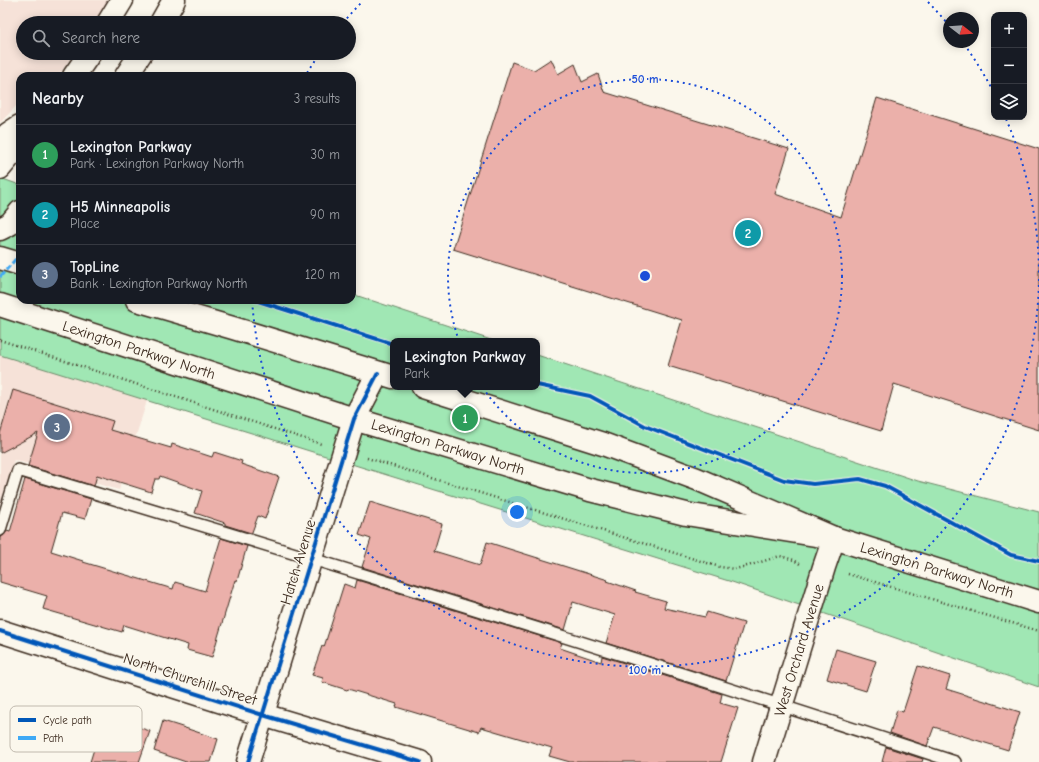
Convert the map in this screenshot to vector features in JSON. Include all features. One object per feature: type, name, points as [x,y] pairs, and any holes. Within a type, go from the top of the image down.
[{"type":"main road","points":[[112,16],[122,0]]},
{"type":"main road","points":[[165,16],[174,0]]},
{"type":"main road","points":[[77,72],[85,60]]},
{"type":"main road","points":[[129,72],[136,60]]},
{"type":"main road","points":[[0,142],[16,129]]},
{"type":"main road","points":[[0,168],[16,149]]},
{"type":"main road","points":[[0,229],[10,224],[16,217]]},
{"type":"main road","points":[[0,258],[16,263]]},
{"type":"main road","points":[[151,304],[385,375]]},
{"type":"main road","name":"Lexington Parkway North","points":[[0,305],[354,419],[590,490],[679,512],[834,538]]},
{"type":"main road","name":"Hatch Avenue","points":[[248,762],[354,419],[385,375]]},
{"type":"main road","name":"Lexington Parkway North","points":[[432,390],[603,444],[698,479],[834,538],[1039,602]]},
{"type":"main road","name":"West Orchard Avenue","points":[[764,762],[834,538]]},
{"type":"main road","name":"North Churchill Street","points":[[0,631],[263,715],[420,762]]},
{"type":"lane","points":[[0,530],[18,470],[311,558],[782,705],[955,762]]},
{"type":"path","points":[[0,340],[323,445]]},
{"type":"path","points":[[366,458],[720,567],[735,569],[780,556],[794,560],[802,565]]},
{"type":"path","points":[[848,574],[1039,631]]},
{"type":"shaded area","points":[[0,0],[109,0],[99,16],[16,16],[16,60],[69,60],[61,72],[16,72],[16,106],[0,123]]},
{"type":"shaded area","points":[[0,322],[156,372],[119,490],[14,460],[0,505]]},
{"type":"green space","points":[[0,178],[16,184],[16,304],[356,304],[356,295],[485,338],[390,338],[390,390],[540,390],[540,356],[918,481],[1039,512],[1039,687],[732,582],[0,355]]},
{"type":"building","points":[[551,59],[558,74],[575,64],[582,82],[598,74],[604,92],[789,149],[775,194],[841,217],[877,98],[1039,149],[1039,430],[894,384],[881,431],[668,366],[682,320],[453,249],[512,62],[534,70]]},
{"type":"building","points":[[13,390],[113,421],[110,430],[171,448],[172,444],[212,457],[214,452],[242,461],[241,464],[279,477],[265,519],[258,516],[251,533],[225,525],[225,523],[195,513],[202,491],[160,476],[159,479],[155,479],[151,492],[97,475],[94,486],[28,466],[38,433],[0,453],[0,434]]},
{"type":"building","points":[[25,479],[91,499],[85,519],[62,513],[51,551],[83,562],[173,589],[175,582],[205,591],[221,538],[247,546],[237,581],[235,580],[212,657],[187,650],[188,645],[124,625],[122,632],[43,609],[47,596],[0,582],[0,537],[7,531],[10,532]]},
{"type":"building","points":[[370,502],[442,524],[434,551],[480,565],[487,542],[608,580],[607,581],[636,591],[635,592],[666,601],[664,608],[705,617],[707,612],[744,623],[726,681],[606,643],[615,615],[573,602],[565,630],[362,567],[371,539],[359,535]]},
{"type":"building","points":[[357,580],[562,643],[560,648],[601,662],[602,656],[722,694],[720,703],[738,708],[721,762],[570,762],[549,756],[552,748],[481,727],[479,732],[396,707],[397,704],[322,682],[323,678],[312,675],[322,646],[324,647],[344,584],[355,588]]},
{"type":"building","points":[[836,649],[876,661],[866,691],[827,679]]},
{"type":"building","points":[[918,666],[950,676],[946,689],[1020,712],[1008,750],[934,727],[927,746],[890,733],[897,710],[903,712]]},
{"type":"building","points":[[163,721],[218,739],[211,762],[186,762],[154,751]]},
{"type":"building","points":[[142,728],[150,731],[139,762],[90,762],[93,752],[142,752]]},
{"type":"building","points":[[886,747],[923,759],[922,762],[882,762]]},
{"type":"marked path","points":[[0,277],[16,259]]},
{"type":"cycle path","points":[[268,304],[390,343]]},
{"type":"cycle path","points":[[248,762],[354,419],[378,373]]},
{"type":"cycle path","points":[[540,386],[590,396],[645,426],[784,480],[813,484],[860,479],[885,486],[1011,555],[1039,561]]},
{"type":"cycle path","points":[[0,631],[263,715],[420,762]]},
{"type":"place","name":"H5 Minneapolis","points":[[748,233]]},
{"type":"place","name":"Lexington Parkway","points":[[465,418]]},
{"type":"place","name":"TopLine","points":[[57,427]]}]
